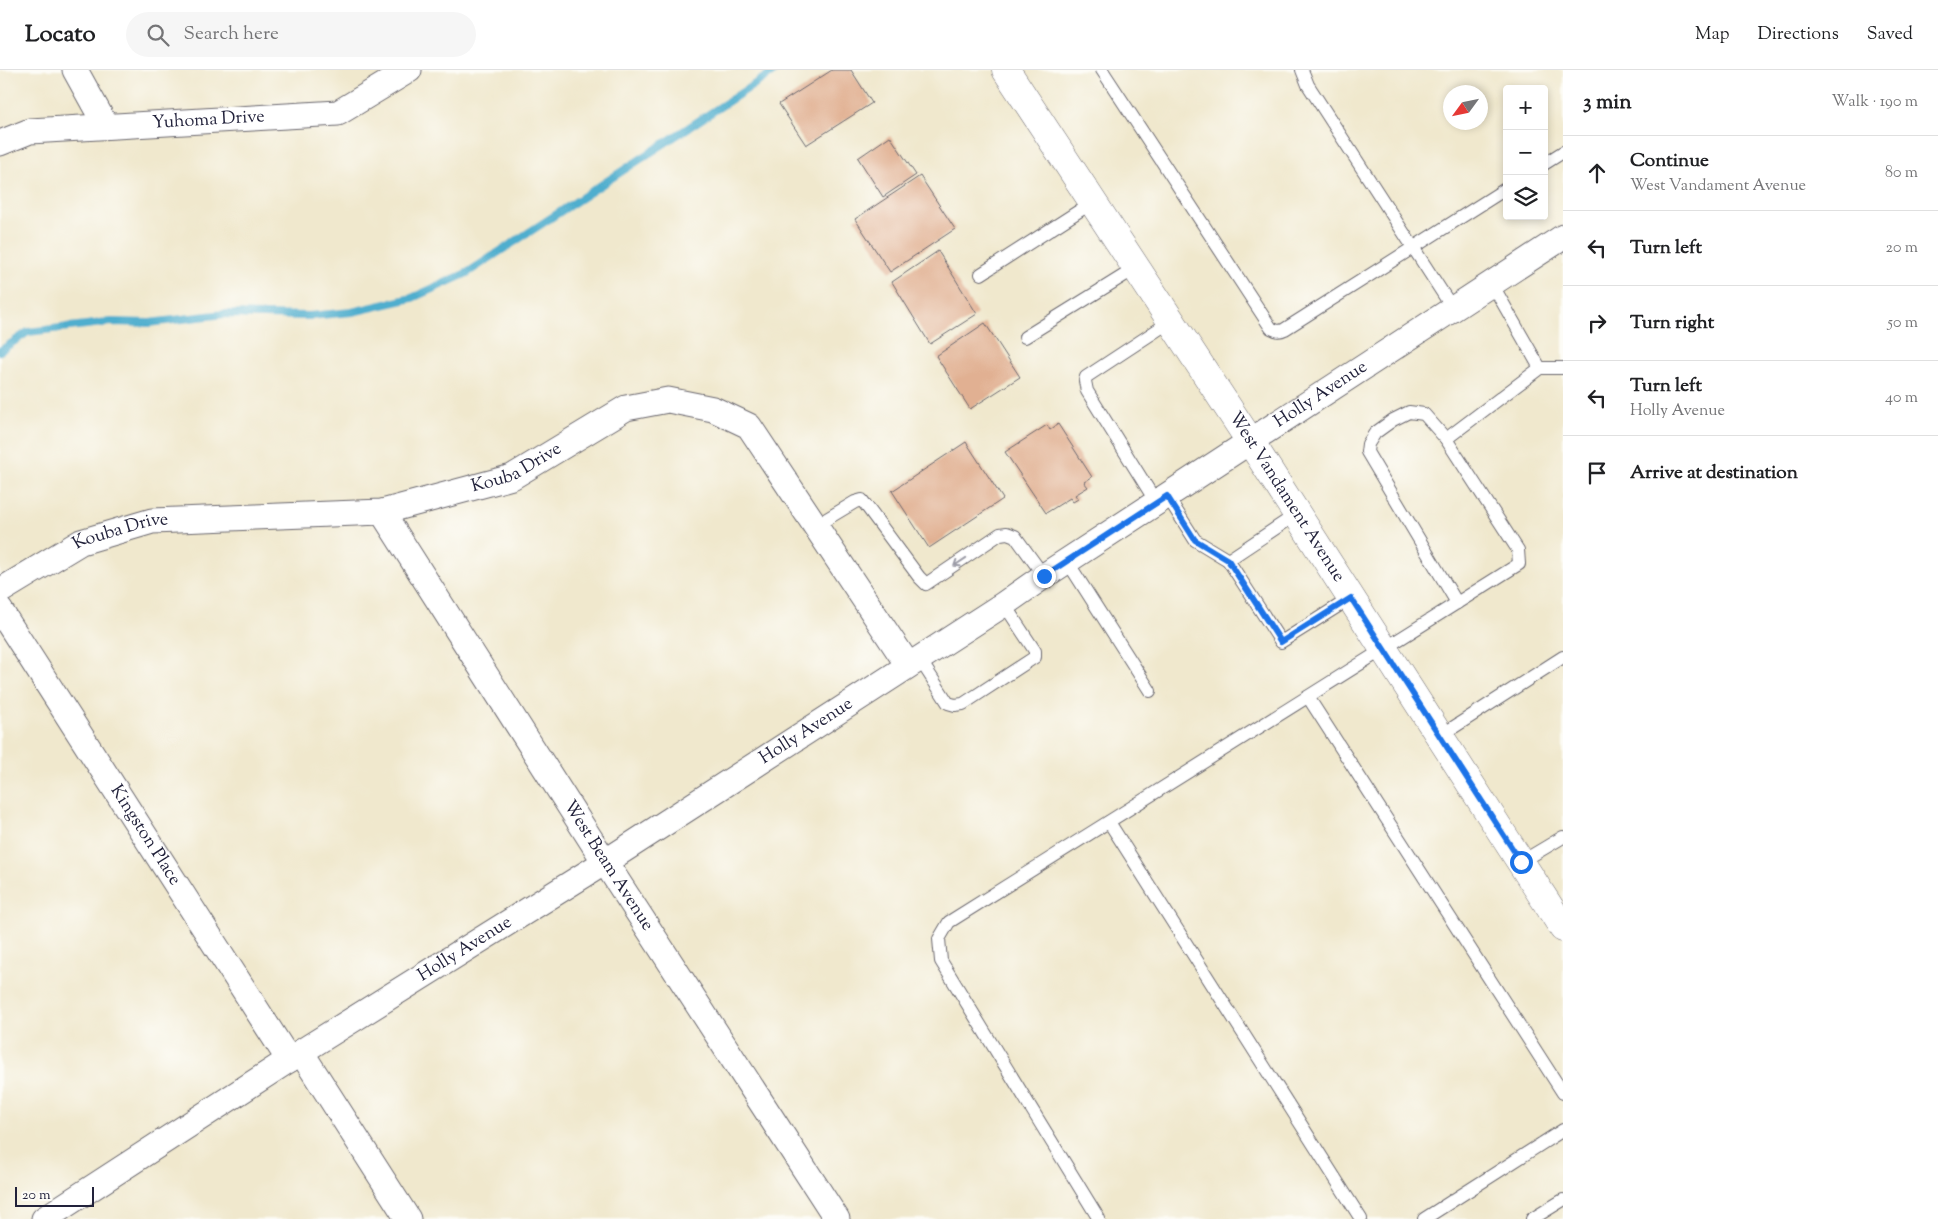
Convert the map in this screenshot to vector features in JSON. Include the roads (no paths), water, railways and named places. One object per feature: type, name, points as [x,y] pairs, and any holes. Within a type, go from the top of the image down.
[{"type":"street","points":[[75,70],[106,126]]},
{"type":"street","name":"Yuhoma Drive","points":[[0,143],[30,130],[338,113],[408,70]]},
{"type":"street","name":"West Vandament Avenue","points":[[1006,70],[1250,441],[1563,928]]},
{"type":"street","name":"Holly Avenue","points":[[44,1219],[295,1056],[605,862],[1004,604],[1250,441],[1563,238]]},
{"type":"street","name":"Kouba Drive","points":[[0,591],[81,542],[152,520],[382,512],[512,477],[626,408],[668,400],[713,409],[749,426],[815,526],[914,661]]},
{"type":"street","name":"West Beam Avenue","points":[[382,512],[605,862],[837,1219]]},
{"type":"street","name":"Kingston Place","points":[[0,610],[295,1056],[408,1219]]},
{"type":"lane","points":[[1102,70],[1275,330],[1285,329],[1503,191]]},
{"type":"lane","points":[[1302,70],[1308,85],[1453,309]]},
{"type":"lane","points":[[1548,161],[1563,152]]},
{"type":"lane","points":[[981,274],[1093,202]]},
{"type":"lane","points":[[1024,337],[1136,268]]},
{"type":"lane","points":[[1492,284],[1540,368]]},
{"type":"lane","points":[[1171,321],[1086,377],[1087,392],[1162,499],[1195,540],[1228,560],[1281,642],[1351,598]]},
{"type":"lane","points":[[1446,439],[1540,368],[1563,368]]},
{"type":"lane","points":[[1099,1219],[941,961],[939,939],[949,922],[1109,822],[1519,564],[1518,550],[1446,439],[1424,414],[1409,412],[1393,420],[1375,433],[1368,444],[1367,452],[1457,603]]},
{"type":"lane","points":[[815,526],[854,502],[862,500],[926,584],[1000,534],[1007,533],[1015,536],[1044,576]]},
{"type":"lane","points":[[1228,560],[1297,514]]},
{"type":"lane","points":[[1067,561],[1150,691]]},
{"type":"lane","points":[[914,661],[948,703],[955,705],[964,704],[1035,657],[1035,651],[1004,604]]},
{"type":"lane","points":[[1440,736],[1563,657]]},
{"type":"lane","points":[[1308,697],[1563,1093]]},
{"type":"lane","points":[[1109,822],[1360,1219]]},
{"type":"lane","points":[[1521,862],[1563,837]]},
{"type":"lane","points":[[1424,1219],[1563,1130]]},
{"type":"lane","points":[[1532,1219],[1563,1200]]},
{"type":"waterway","points":[[0,351],[28,332],[111,322],[149,323],[224,314],[309,316],[352,312],[412,298],[467,273],[776,70]]}]
